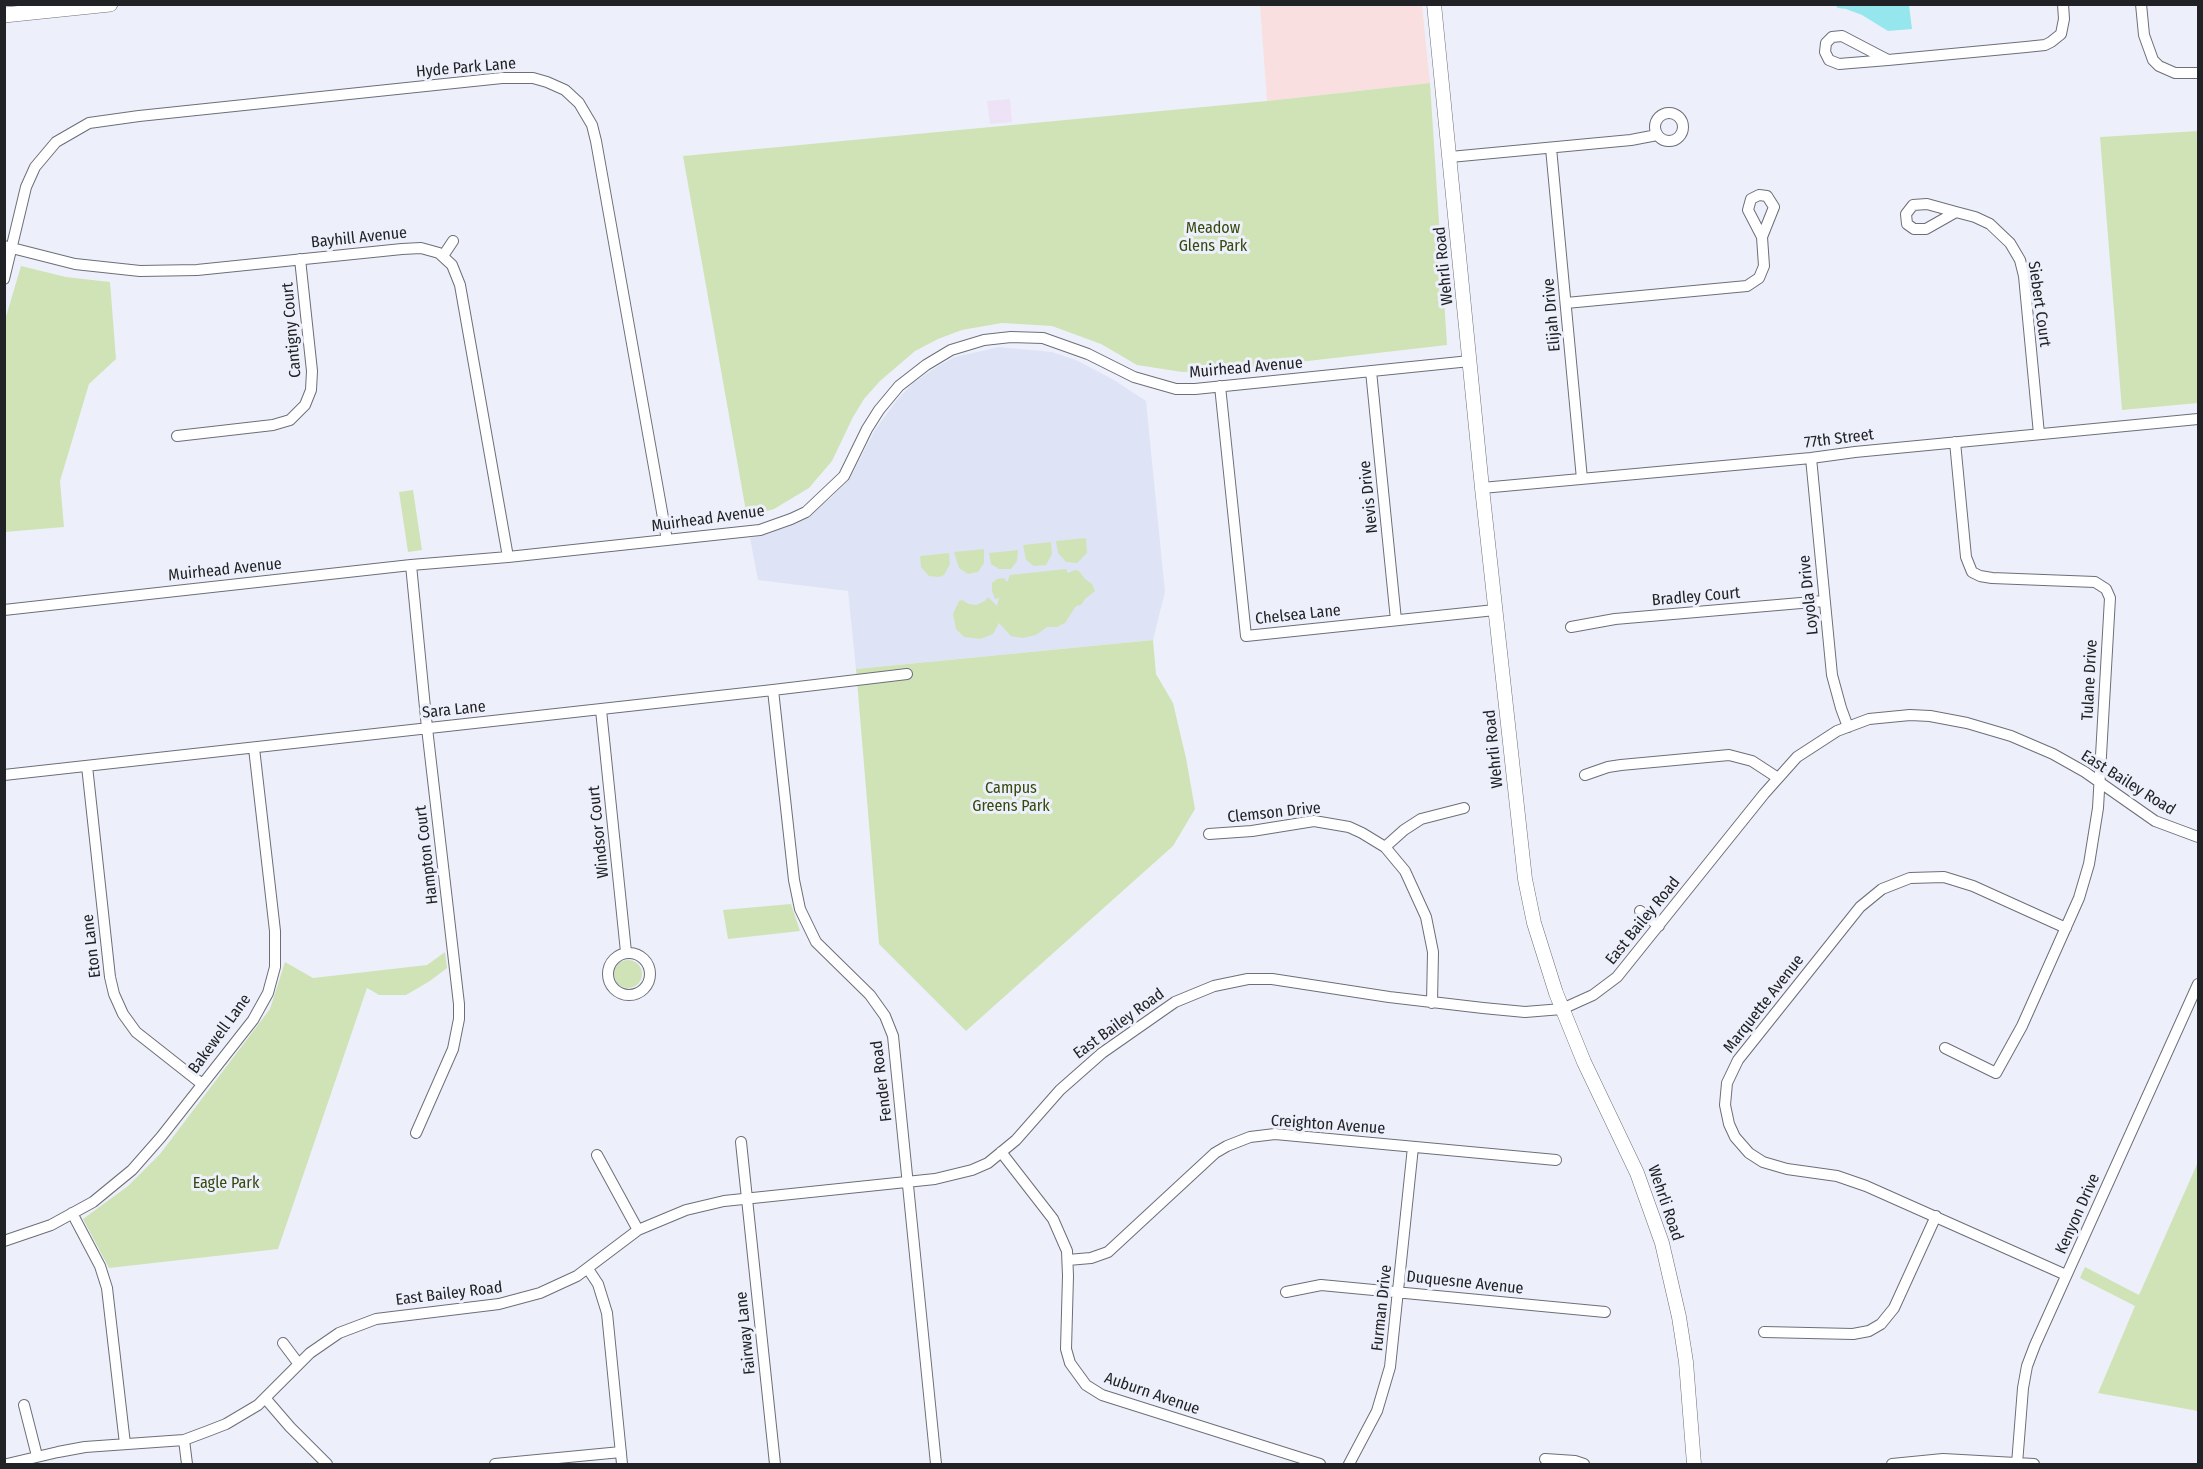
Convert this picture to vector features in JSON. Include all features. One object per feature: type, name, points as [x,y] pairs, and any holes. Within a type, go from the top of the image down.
[{"type":"main road","points":[[4,15],[110,4]]},
{"type":"street","name":"Wehrli Road","points":[[1434,4],[1482,488],[1525,879],[1534,923],[1562,1009],[1584,1062],[1637,1173],[1662,1243],[1686,1362],[1694,1464]]},
{"type":"street","points":[[1888,60],[1842,36],[1832,37],[1826,44],[1825,52],[1829,60],[1839,64],[1888,60],[2045,45],[2061,34],[2064,19],[2063,4]]},
{"type":"street","points":[[2141,4],[2144,35],[2153,60],[2175,74],[2199,74]]},
{"type":"street","name":"Hyde Park Lane","points":[[4,279],[9,247],[26,187],[35,167],[56,142],[89,123],[502,78],[534,78],[560,87],[579,103],[592,125],[596,141],[667,540]]},
{"type":"street","points":[[1450,157],[1631,140],[1657,135]]},
{"type":"street","name":"Elijah Drive","points":[[1551,148],[1582,479]]},
{"type":"street","name":"Siebert Court","points":[[1956,212],[1990,224],[2010,243],[2020,260],[2024,276],[2039,434]]},
{"type":"street","points":[[1566,303],[1747,286],[1759,278],[1764,266],[1762,237]]},
{"type":"street","points":[[453,241],[443,256],[452,265],[460,285],[508,557]]},
{"type":"street","name":"Bayhill Avenue","points":[[9,247],[75,264],[140,272],[197,270],[421,248],[432,250],[443,256]]},
{"type":"street","name":"Cantigny Court","points":[[300,259],[312,371],[310,396],[303,407]]},
{"type":"street","name":"Muirhead Avenue","points":[[4,610],[411,565],[760,530],[806,512],[844,476],[873,420],[899,386],[926,365],[951,350],[984,340],[1011,337],[1043,338],[1073,348],[1127,374],[1176,389],[1470,361]]},
{"type":"street","name":"Nevis Drive","points":[[1371,371],[1396,620]]},
{"type":"street","name":"Chelsea Lane","points":[[1220,386],[1246,636],[1495,610]]},
{"type":"street","points":[[177,436],[273,425],[290,420],[303,407],[313,415]]},
{"type":"street","name":"77th Street","points":[[1482,488],[2199,419]]},
{"type":"street","name":"Tulane Drive","points":[[1945,1048],[1996,1073],[2022,1026],[2079,898],[2090,864],[2097,818],[2109,594],[2101,584],[2095,582],[1992,578],[1972,572],[1966,557],[1955,442]]},
{"type":"street","name":"Loyola Drive","points":[[1811,458],[1834,685],[1848,726]]},
{"type":"street","name":"Hampton Court","points":[[411,565],[427,729],[456,973],[459,1019],[453,1049],[416,1133]]},
{"type":"street","name":"Bradley Court","points":[[1571,627],[1615,619],[1824,601]]},
{"type":"street","name":"Sara Lane","points":[[4,775],[907,674]]},
{"type":"street","name":"Fender Road","points":[[773,690],[798,901],[809,933],[870,994],[890,1027],[896,1060],[936,1464]]},
{"type":"street","name":"Windsor Court","points":[[601,710],[627,952]]},
{"type":"street","name":"East Bailey Road","points":[[7,1464],[85,1447],[184,1440],[226,1424],[265,1398],[321,1344],[359,1324],[403,1315],[484,1306],[540,1293],[578,1276],[638,1230],[686,1210],[747,1198],[942,1178],[972,1170],[987,1163],[1016,1140],[1060,1090],[1094,1058],[1166,1007],[1193,993],[1226,982],[1272,979],[1432,1003],[1525,1012],[1562,1009],[1593,995],[1611,982],[1628,965],[1787,767],[1810,747],[1848,726],[1869,719],[1910,715],[1930,716],[1967,723],[2027,743],[2077,768],[2155,821],[2199,837]]},
{"type":"street","name":"Bakewell Lane","points":[[4,1242],[51,1225],[72,1214],[93,1202],[132,1170],[161,1137],[258,1012],[268,993],[275,967],[275,931],[254,748]]},
{"type":"street","points":[[1585,776],[1608,767],[1621,765],[1729,755],[1752,761],[1778,778]]},
{"type":"street","name":"Eton Lane","points":[[87,766],[110,977],[114,994],[123,1014],[136,1032],[202,1084]]},
{"type":"street","points":[[1385,848],[1404,830],[1421,819],[1464,808]]},
{"type":"street","name":"Clemson Drive","points":[[1209,834],[1251,831],[1314,821],[1348,827],[1385,848],[1394,856],[1410,880],[1426,917],[1432,952],[1432,1003]]},
{"type":"street","name":"Marquette Avenue","points":[[2066,928],[1958,880],[1924,876],[1899,881],[1874,894],[1860,907],[1732,1070],[1725,1089],[1725,1105],[1729,1124],[1735,1137],[1749,1153],[1773,1166],[1838,1176],[1866,1186],[2066,1275]]},
{"type":"street","points":[[1640,911],[1659,926]]},
{"type":"street","points":[[627,952],[634,953],[646,961],[650,974],[645,988],[632,995],[625,995],[613,989],[607,976],[610,963],[620,954],[627,952]]},
{"type":"street","name":"Kenyon Drive","points":[[2017,1464],[2027,1366],[2199,984]]},
{"type":"street","name":"Creighton Avenue","points":[[1068,1260],[1091,1258],[1108,1252],[1215,1153],[1242,1140],[1275,1134],[1556,1160]]},
{"type":"street","name":"Fairway Lane","points":[[741,1142],[775,1464]]},
{"type":"street","name":"Furman Drive","points":[[1349,1464],[1377,1411],[1390,1367],[1413,1147]]},
{"type":"street","name":"Auburn Avenue","points":[[1001,1152],[1053,1219],[1062,1238],[1068,1260],[1066,1349],[1070,1364],[1086,1385],[1102,1395],[1320,1464]]},
{"type":"street","points":[[597,1155],[638,1230]]},
{"type":"street","points":[[72,1214],[100,1266],[107,1288],[125,1444]]},
{"type":"street","points":[[1764,1332],[1853,1334],[1869,1331],[1881,1324],[1894,1308],[1936,1216]]},
{"type":"street","points":[[588,1269],[598,1284],[607,1313],[622,1464]]},
{"type":"street","name":"Duquesne Avenue","points":[[1286,1292],[1321,1285],[1605,1312]]},
{"type":"street","points":[[283,1342],[298,1364]]},
{"type":"street","points":[[265,1398],[327,1464]]},
{"type":"street","points":[[24,1405],[37,1456]]},
{"type":"street","points":[[184,1440],[187,1464]]},
{"type":"street","points":[[495,1464],[621,1452]]},
{"type":"street","points":[[1545,1459],[1575,1461],[1584,1464]]},
{"type":"street","points":[[1892,1464],[1943,1459],[2034,1464]]},
{"type":"shaded area","points":[[1260,5],[1422,5],[1430,83],[1267,101]]},
{"type":"shaded area","points":[[1010,99],[1012,122],[990,124],[987,101]]},
{"type":"shaded area","points":[[999,347],[1052,352],[1076,360],[1114,380],[1146,401],[1165,592],[1153,640],[856,669],[848,591],[758,580],[750,538],[768,534],[804,519],[832,497],[850,478],[875,430],[913,383],[955,357]]},
{"type":"green space","name":"Meadow Glens Park","points":[[1430,83],[1447,345],[1221,371],[1182,372],[1137,365],[1101,344],[1052,326],[1002,323],[962,330],[915,351],[880,381],[864,399],[853,417],[832,461],[809,488],[774,509],[747,517],[683,156],[1267,101]]},
{"type":"green space","points":[[2198,131],[2198,403],[2122,410],[2100,137]]},
{"type":"green space","points":[[21,266],[66,277],[110,282],[116,359],[89,384],[60,481],[64,527],[5,532],[5,320]]},
{"type":"green space","points":[[413,490],[422,550],[408,552],[399,492]]},
{"type":"green space","points":[[1086,538],[1087,553],[1077,563],[1066,562],[1058,553],[1056,541]]},
{"type":"green space","points":[[1051,542],[1052,554],[1046,565],[1034,566],[1026,560],[1023,545]]},
{"type":"green space","points":[[984,549],[984,563],[978,572],[968,574],[959,568],[954,552]]},
{"type":"green space","points":[[1018,550],[1017,561],[1011,569],[999,569],[991,564],[989,553]]},
{"type":"green space","points":[[949,553],[950,564],[944,575],[929,576],[921,567],[920,556]]},
{"type":"green space","points":[[1066,569],[1068,573],[1079,571],[1092,584],[1095,591],[1081,605],[1076,606],[1065,623],[1057,627],[1047,627],[1036,635],[1023,638],[1011,636],[999,623],[993,634],[980,639],[964,637],[956,629],[953,614],[959,601],[976,605],[988,597],[997,606],[999,598],[995,599],[992,583],[997,579],[1004,578],[1007,582],[1010,575]]},
{"type":"green space","name":"Campus Greens Park","points":[[1153,640],[1156,674],[1173,703],[1195,809],[1173,846],[966,1031],[879,944],[856,669]]},
{"type":"green space","points":[[791,904],[800,931],[728,939],[723,910]]},
{"type":"green space","name":"Eagle Park","points":[[445,952],[447,968],[406,995],[379,995],[367,988],[278,1249],[109,1268],[83,1219],[128,1186],[160,1154],[270,1009],[285,962],[313,978],[427,965]]},
{"type":"green space","points":[[628,960],[638,964],[642,974],[638,984],[628,988],[618,984],[614,974],[618,964]]},
{"type":"green space","points":[[2198,1162],[2198,1411],[2098,1393],[2135,1306],[2080,1278],[2082,1273],[2085,1267],[2139,1295]]},
{"type":"water","points":[[1835,5],[1909,5],[1912,29],[1888,31],[1862,15]]}]
